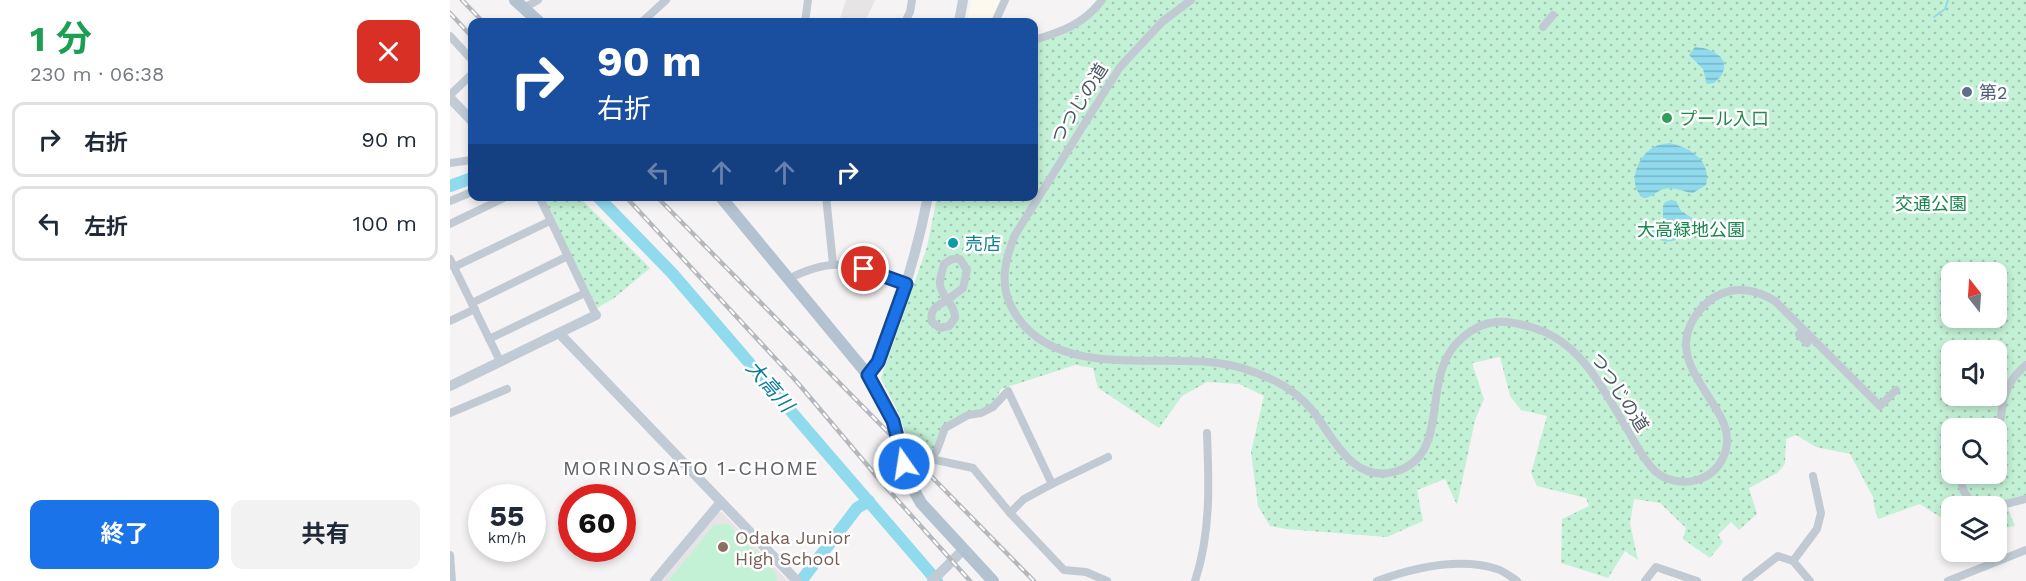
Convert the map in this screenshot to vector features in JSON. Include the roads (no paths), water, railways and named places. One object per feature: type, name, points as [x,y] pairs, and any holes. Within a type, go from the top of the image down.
[{"type":"main road","points":[[520,4],[535,18]]},
{"type":"main road","points":[[724,201],[868,375],[887,408],[899,440],[911,485],[921,502],[993,581]]},
{"type":"street","points":[[520,4],[538,0]]},
{"type":"street","points":[[646,18],[666,0]]},
{"type":"street","points":[[806,18],[808,0]]},
{"type":"street","points":[[906,18],[912,0]]},
{"type":"street","points":[[960,18],[963,0]]},
{"type":"street","points":[[997,18],[1005,0]]},
{"type":"street","points":[[1038,39],[1072,27],[1087,17],[1102,0]]},
{"type":"street","name":"つつじの道","points":[[1038,198],[1120,66],[1162,22],[1191,0]]},
{"type":"street","points":[[1543,27],[1553,15]]},
{"type":"street","points":[[450,36],[468,56]]},
{"type":"street","points":[[468,78],[450,97],[468,117]]},
{"type":"street","points":[[450,163],[468,161]]},
{"type":"street","points":[[450,201],[468,194]]},
{"type":"street","points":[[450,224],[498,201]]},
{"type":"street","points":[[450,386],[596,315],[541,201]]},
{"type":"street","points":[[827,201],[833,264]]},
{"type":"street","points":[[868,375],[878,362],[906,284],[920,238],[927,201]]},
{"type":"street","name":"つつじの道","points":[[1036,201],[1015,235],[1004,265],[1008,302],[1028,332],[1072,353],[1102,359],[1217,363],[1257,373],[1285,387],[1300,398],[1311,409],[1348,460],[1368,470],[1390,473],[1404,468],[1424,452],[1429,442],[1435,391],[1448,355],[1457,342],[1471,330],[1496,322],[1512,322],[1544,331],[1573,350],[1588,368],[1646,460],[1662,476],[1684,482],[1706,477],[1721,464],[1727,445],[1724,425],[1692,372],[1686,354],[1686,339],[1698,311],[1710,299],[1725,292],[1756,291],[1775,301],[1880,406],[1896,390]]},
{"type":"street","points":[[454,267],[550,220]]},
{"type":"street","points":[[450,321],[473,306],[568,256]]},
{"type":"street","points":[[450,258],[500,361]]},
{"type":"street","points":[[952,259],[960,259],[967,270],[963,288],[947,300],[940,282],[944,264],[952,259]]},
{"type":"street","points":[[788,279],[802,272],[833,264],[853,266],[906,284]]},
{"type":"street","points":[[489,339],[585,293]]},
{"type":"street","points":[[559,333],[796,580]]},
{"type":"street","points":[[1799,334],[1807,343]]},
{"type":"street","points":[[2000,418],[2008,387],[2017,373],[2026,365]]},
{"type":"street","points":[[450,413],[507,389]]},
{"type":"street","points":[[931,459],[945,428],[968,415],[981,413],[993,407],[1008,391],[1052,484]]},
{"type":"street","points":[[1195,581],[1201,561],[1209,501],[1207,433]]},
{"type":"street","points":[[899,440],[931,459],[973,468],[1010,513],[1064,570],[1086,572],[1107,581]]},
{"type":"street","points":[[1010,513],[1024,499],[1108,457]]},
{"type":"street","points":[[1793,561],[1817,529],[1821,513],[1813,476]]},
{"type":"street","points":[[2007,504],[2026,499]]},
{"type":"street","points":[[655,581],[721,502]]},
{"type":"street","points":[[932,581],[964,549]]},
{"type":"street","points":[[1948,581],[2026,550]]},
{"type":"street","points":[[450,555],[452,581]]},
{"type":"street","points":[[1746,581],[1778,556],[1793,561],[1810,581]]},
{"type":"street","points":[[1377,581],[1432,566],[1475,564],[1499,569],[1517,581]]},
{"type":"street","points":[[1646,581],[1656,567],[1697,581]]},
{"type":"water","points":[[1695,47],[1711,50],[1723,61],[1722,73],[1714,83],[1707,84],[1703,69],[1689,55]]},
{"type":"water","points":[[1670,143],[1692,152],[1703,162],[1706,169],[1706,185],[1693,193],[1668,188],[1643,198],[1635,185],[1639,162],[1644,155],[1658,145]]},
{"type":"water","points":[[1676,201],[1681,211],[1692,218],[1694,223],[1691,229],[1680,238],[1673,241],[1661,240],[1651,230],[1653,226],[1663,222],[1663,206],[1665,202]]},
{"type":"waterway","points":[[1934,17],[1945,9],[1948,0]]},
{"type":"waterway","name":"大高川","points":[[450,186],[468,179]]},
{"type":"waterway","name":"大高川","points":[[602,201],[672,273],[937,581]]},
{"type":"waterway","points":[[801,581],[857,508],[869,501]]},
{"type":"railway","points":[[462,0],[479,18]]},
{"type":"railway","points":[[450,13],[468,33]]},
{"type":"railway","points":[[630,201],[797,382],[884,485],[970,581]]},
{"type":"railway","points":[[661,201],[1034,581]]},
{"type":"place","name":"第2","points":[[1967,92]]},
{"type":"place","name":"プール入口","points":[[1667,118]]},
{"type":"place","name":"売店","points":[[953,243]]},
{"type":"place","name":"Odaka Junior High School","points":[[723,547]]},
{"type":"district","name":"MORINOSATO 1-CHOME","points":[[691,468]]},
{"type":"park label","name":"交通公園","points":[[1931,203]]},
{"type":"park label","name":"大高緑地公園","points":[[1691,229]]}]
